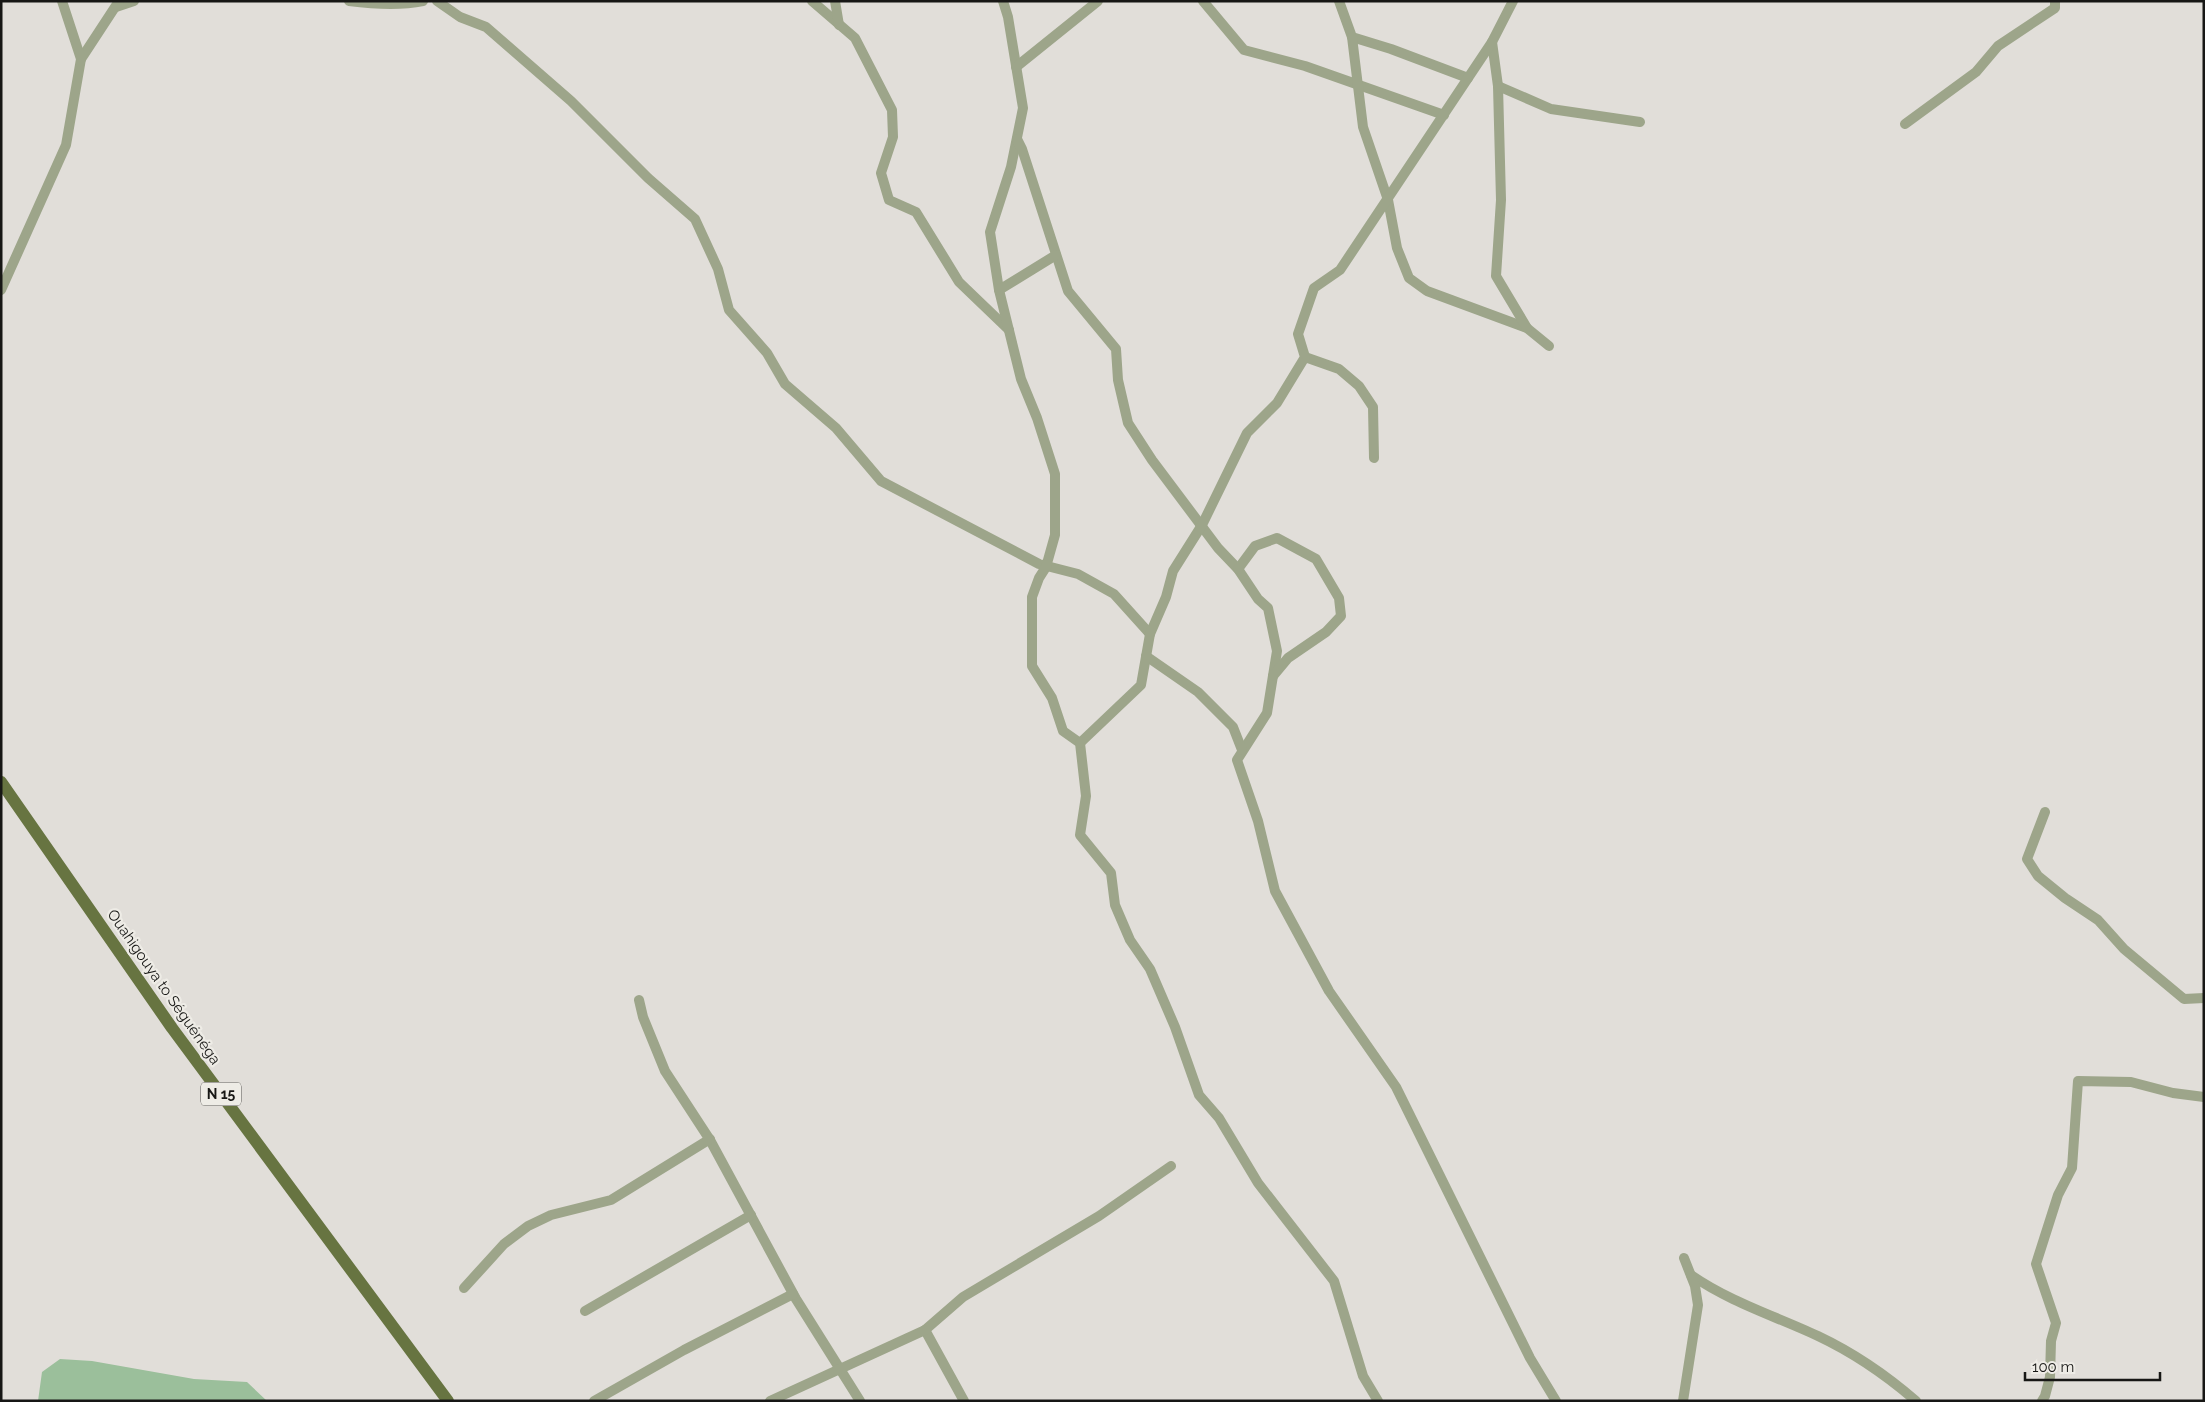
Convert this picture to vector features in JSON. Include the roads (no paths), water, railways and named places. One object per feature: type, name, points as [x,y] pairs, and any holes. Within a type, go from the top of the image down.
[{"type":"main road","name":"Ouahigouya to Séguénéga","points":[[1,782],[172,1028],[448,1401]]},
{"type":"street","points":[[62,1],[81,59]]},
{"type":"street","points":[[1,290],[66,145],[81,59],[118,4],[134,1]]},
{"type":"street","points":[[349,1],[411,4],[423,1]]},
{"type":"street","points":[[436,1],[460,17],[486,27],[571,101],[648,178],[695,219],[718,268],[729,310],[767,353],[786,384],[836,428],[881,481],[1046,567],[1078,574],[1114,594],[1150,634]]},
{"type":"street","points":[[812,1],[855,38],[892,110],[893,137],[881,173],[889,200],[916,212],[959,282],[1009,331]]},
{"type":"street","points":[[835,1],[839,25]]},
{"type":"street","points":[[1003,1],[1008,16],[1023,108],[1011,167],[990,232],[999,290],[1009,331],[1022,379],[1038,418],[1055,474],[1055,535],[1046,567],[1039,578],[1032,597],[1032,666],[1052,698],[1063,732],[1080,743]]},
{"type":"street","points":[[1016,67],[1098,1]]},
{"type":"street","points":[[1203,1],[1244,50],[1306,66],[1444,115]]},
{"type":"street","points":[[1339,1],[1352,38],[1363,127],[1388,200],[1397,248],[1409,278],[1427,291],[1527,328],[1549,346]]},
{"type":"street","points":[[1080,743],[1141,685],[1150,634],[1166,597],[1173,571],[1202,524],[1247,433],[1277,403],[1305,357],[1298,334],[1314,288],[1340,270],[1492,42],[1513,1]]},
{"type":"street","points":[[1905,124],[1976,72],[1998,46],[2058,4]]},
{"type":"street","points":[[1352,38],[1392,48],[1468,78]]},
{"type":"street","points":[[1492,42],[1498,86],[1501,200],[1496,276],[1527,328]]},
{"type":"street","points":[[1498,86],[1551,109],[1640,122]]},
{"type":"street","points":[[1016,140],[1022,149],[1068,291],[1116,349],[1118,380],[1128,423],[1152,460],[1202,524],[1218,548],[1238,569],[1258,599],[1268,608],[1277,651],[1267,713],[1237,760],[1258,821],[1275,891],[1328,991],[1396,1087],[1530,1358],[1556,1401]]},
{"type":"street","points":[[999,290],[1056,255]]},
{"type":"street","points":[[1305,357],[1339,369],[1359,386],[1373,407],[1374,458]]},
{"type":"street","points":[[1238,569],[1256,546],[1277,538],[1316,559],[1339,598],[1341,616],[1326,632],[1288,658],[1272,676]]},
{"type":"street","points":[[1146,656],[1198,692],[1233,727],[1242,750]]},
{"type":"street","points":[[1080,743],[1086,796],[1080,834],[1111,873],[1115,904],[1130,940],[1150,969],[1175,1027],[1199,1095],[1219,1118],[1258,1183],[1334,1281],[1363,1376],[1378,1401]]},
{"type":"street","points":[[2045,812],[2027,859],[2038,876],[2064,898],[2098,920],[2124,949],[2184,999],[2204,998]]},
{"type":"street","points":[[638,1000],[664,1071],[710,1139],[793,1294],[860,1401]]},
{"type":"street","points":[[2042,1401],[2050,1377],[2050,1341],[2056,1323],[2036,1264],[2058,1195],[2072,1168],[2078,1081],[2131,1082],[2173,1093],[2204,1097]]},
{"type":"street","points":[[464,1288],[504,1244],[528,1226],[551,1215],[611,1200],[710,1139]]},
{"type":"street","points":[[770,1401],[925,1330],[963,1297],[1100,1216],[1171,1166]]},
{"type":"street","points":[[585,1311],[751,1215]]},
{"type":"street","points":[[1682,1401],[1698,1306],[1695,1286],[1684,1258]]},
{"type":"street","points":[[1691,1275],[1728,1298],[1821,1337],[1883,1373],[1916,1401]]},
{"type":"street","points":[[594,1401],[684,1350],[793,1294]]},
{"type":"street","points":[[925,1330],[964,1401]]}]
